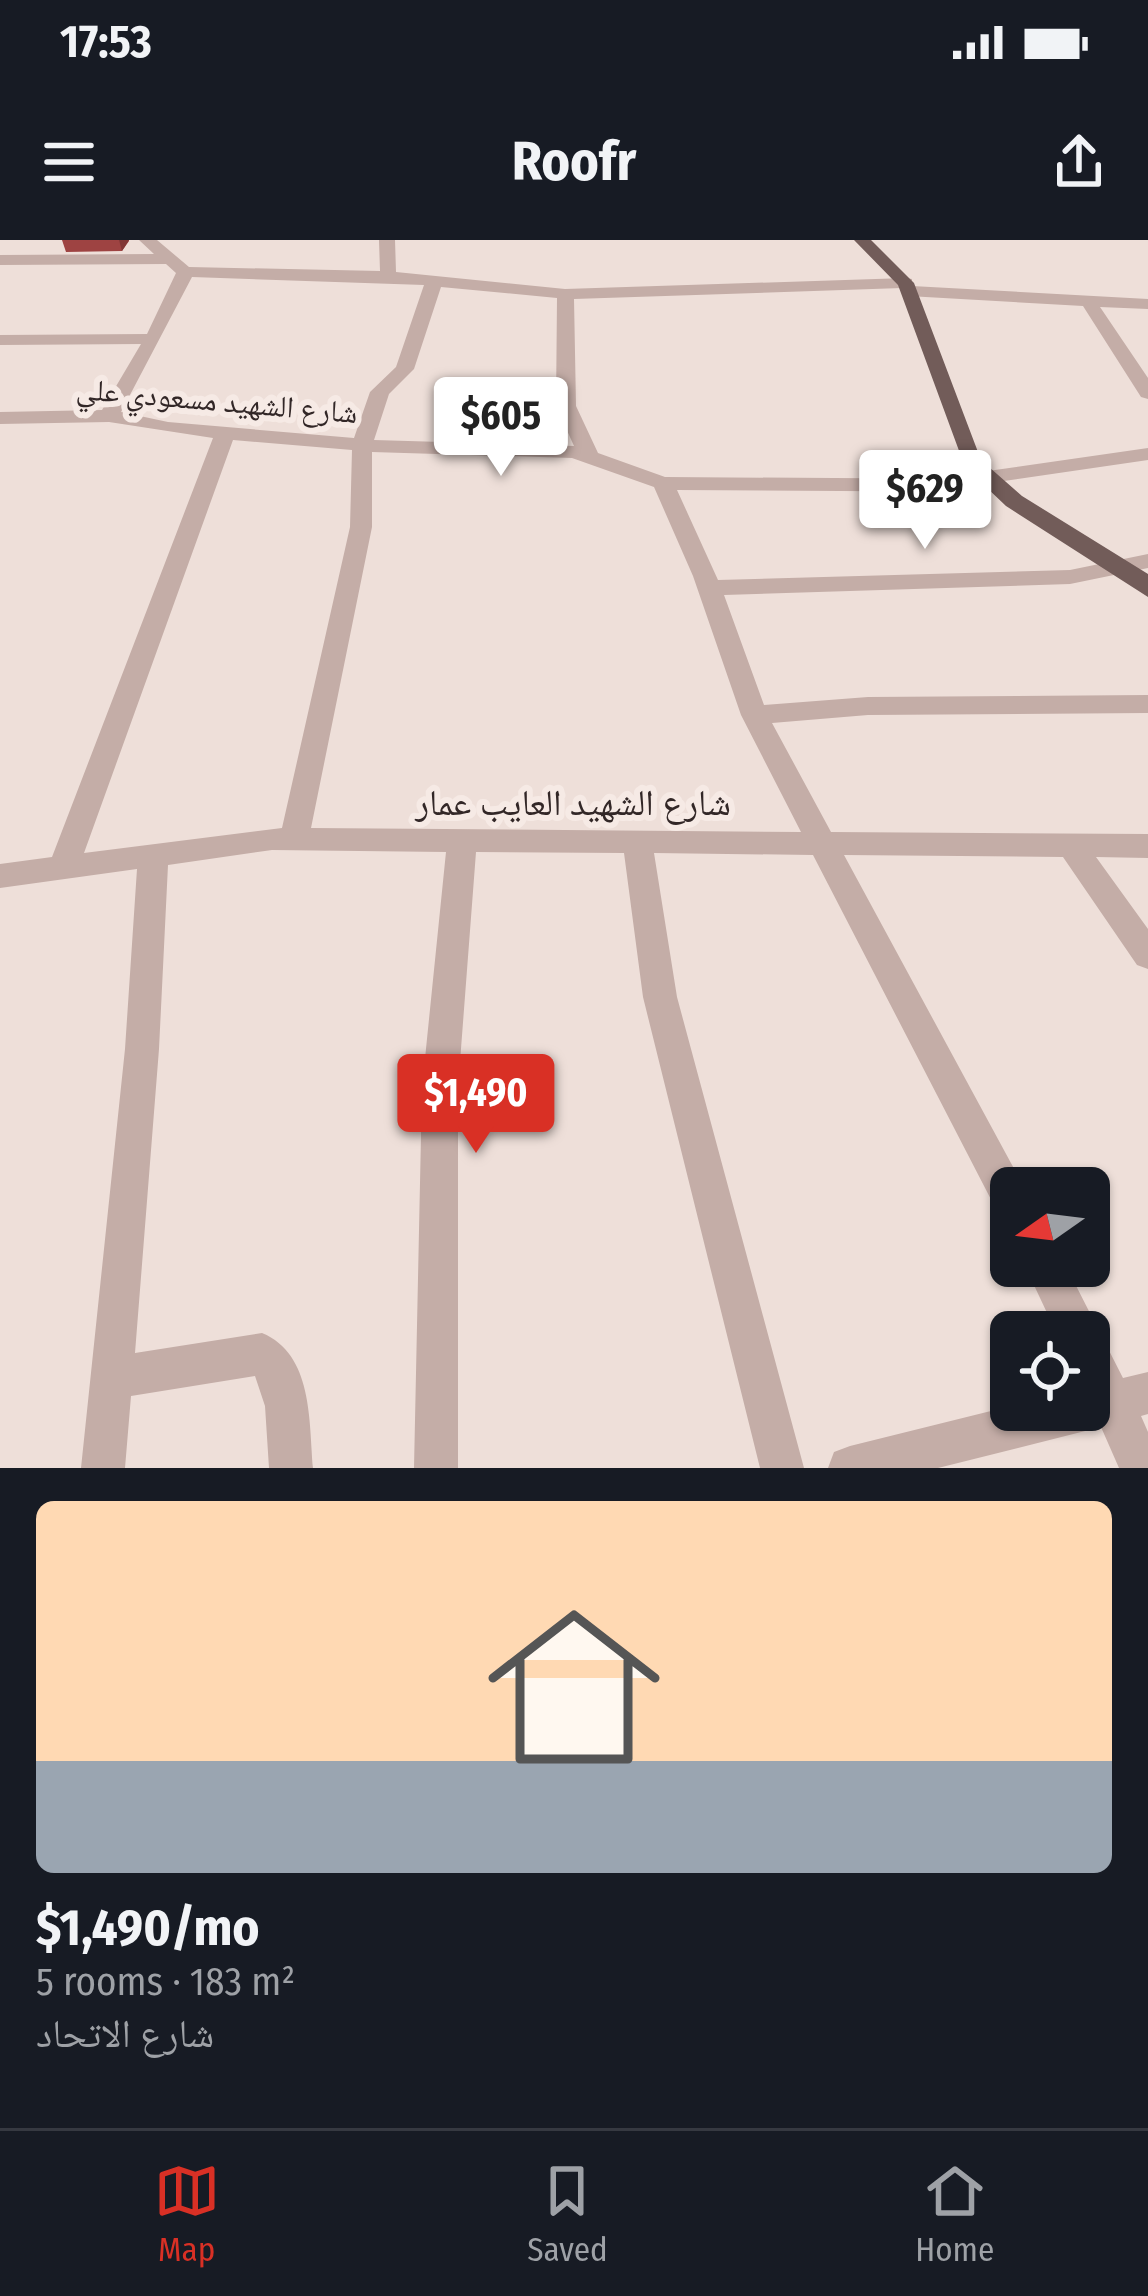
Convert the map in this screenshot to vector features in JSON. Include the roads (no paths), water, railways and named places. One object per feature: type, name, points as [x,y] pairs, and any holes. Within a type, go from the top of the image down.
[{"type":"main road","points":[[862,240],[907,287],[962,442],[993,482],[1148,590]]},
{"type":"street","points":[[147,240],[178,266]]},
{"type":"street","points":[[387,240],[388,277]]},
{"type":"street","points":[[0,260],[388,277],[566,294],[907,287],[1148,304]]},
{"type":"street","points":[[109,416],[153,339],[178,266]]},
{"type":"street","points":[[294,839],[361,527],[362,445],[380,392],[405,369],[434,281]]},
{"type":"street","points":[[566,294],[566,406],[588,455]]},
{"type":"street","points":[[1087,299],[1148,393]]},
{"type":"street","points":[[0,340],[153,339]]},
{"type":"street","name":"شارع الشهيد مسعودي علي","points":[[0,418],[109,416],[225,433],[362,445],[588,455],[663,483],[993,482],[1148,454]]},
{"type":"street","points":[[63,869],[225,433]]},
{"type":"street","points":[[663,483],[710,588],[754,715],[993,1167]]},
{"type":"street","points":[[710,588],[1070,577],[1148,561]]},
{"type":"street","points":[[754,715],[868,706],[1148,704]]},
{"type":"street","name":"شارع الشهيد العايب عمار","points":[[0,876],[294,839],[1148,846]]},
{"type":"street","points":[[436,1468],[440,1088],[462,841]]},
{"type":"street","points":[[638,842],[660,998],[782,1468]]},
{"type":"street","points":[[1072,846],[1148,956]]},
{"type":"street","points":[[103,1468],[142,1048],[153,856]]},
{"type":"street","points":[[110,1378],[262,1354],[274,1363],[281,1381],[291,1468]]},
{"type":"street","points":[[1110,1407],[1142,1468]]},
{"type":"street","points":[[850,1468],[997,1431]]}]
